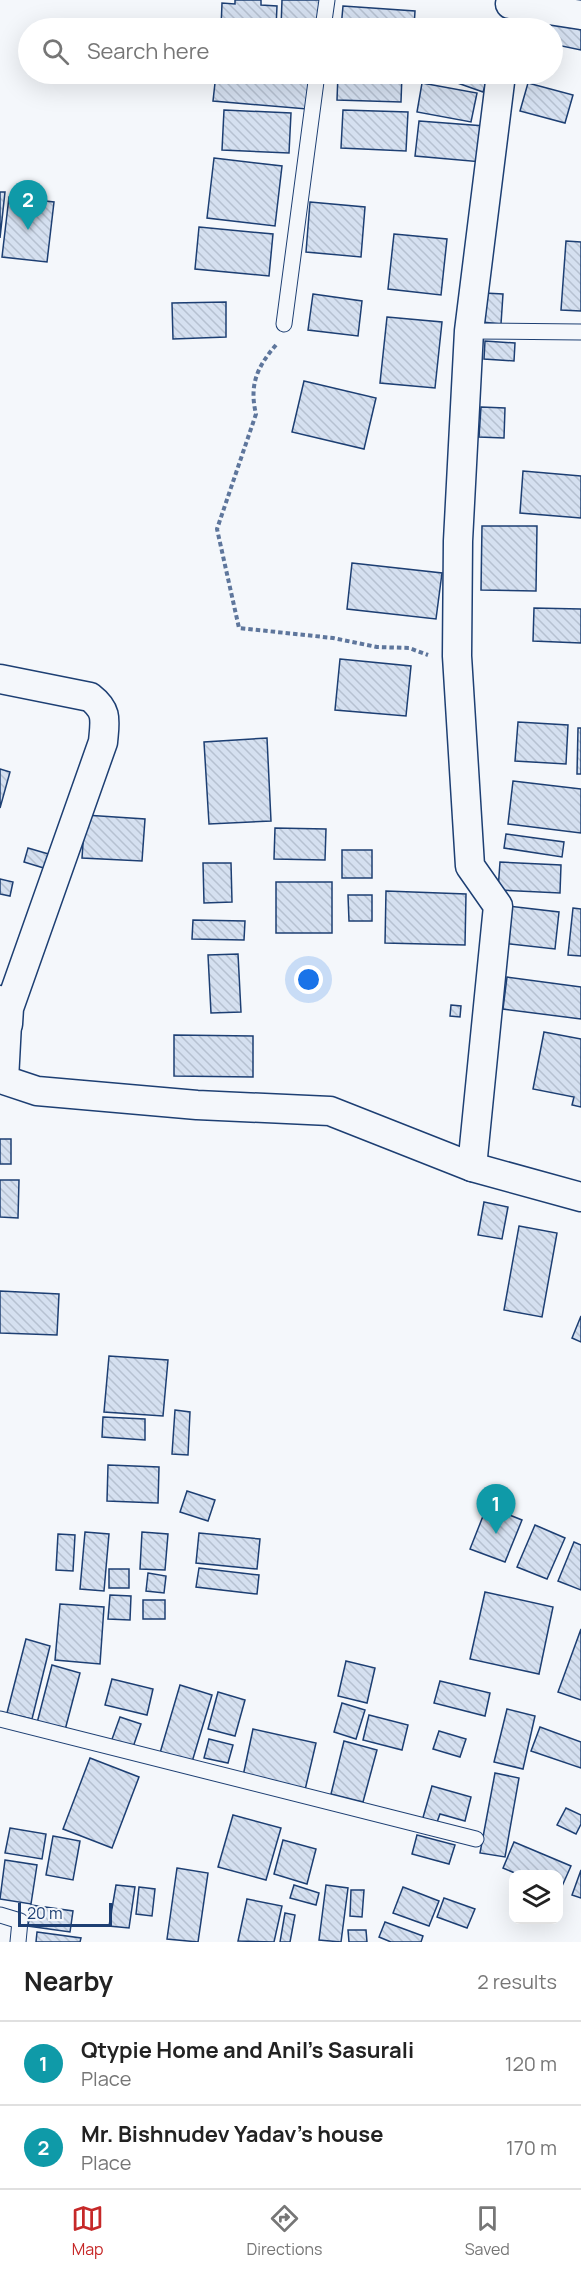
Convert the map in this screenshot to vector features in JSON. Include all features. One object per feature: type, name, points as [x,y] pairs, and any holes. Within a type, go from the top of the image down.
[{"type":"street","points":[[509,11],[581,15]]},
{"type":"street","points":[[472,1167],[498,906],[470,866],[457,656],[458,541],[469,331],[500,84]]},
{"type":"street","points":[[0,679],[90,697],[101,706],[105,721],[103,742],[9,1008],[4,1080]]},
{"type":"street","points":[[0,1000],[8,1004],[4,1080]]},
{"type":"street","points":[[4,1080],[37,1091],[197,1104],[330,1111],[472,1167],[581,1197]]},
{"type":"lane","points":[[324,18],[327,0]]},
{"type":"lane","points":[[284,324],[316,84]]},
{"type":"lane","points":[[469,331],[581,332]]},
{"type":"lane","points":[[0,1719],[476,1839]]},
{"type":"lane","points":[[0,1916],[20,1921],[18,1942]]},
{"type":"path","points":[[284,324],[276,345],[262,361],[254,383],[252,398],[256,414],[218,529],[239,628],[333,638],[377,647],[409,648],[428,655],[436,652],[449,657],[457,656]]},
{"type":"building","points":[[235,0],[261,0],[261,5],[277,6],[276,18],[221,18],[222,3],[235,4]]},
{"type":"building","points":[[282,0],[323,0],[322,18],[281,18]]},
{"type":"building","points":[[343,6],[415,11],[415,18],[342,18]]},
{"type":"building","points":[[563,25],[581,29],[581,50],[563,46]]},
{"type":"building","points":[[215,84],[309,84],[307,109],[213,101]]},
{"type":"building","points":[[338,84],[402,84],[401,102],[337,100]]},
{"type":"building","points":[[422,84],[477,93],[471,122],[417,112]]},
{"type":"building","points":[[460,84],[486,84],[483,92]]},
{"type":"building","points":[[528,84],[573,95],[565,123],[520,111]]},
{"type":"building","points":[[224,110],[291,113],[289,153],[222,150]]},
{"type":"building","points":[[343,110],[408,112],[406,151],[341,148]]},
{"type":"building","points":[[419,121],[485,126],[482,162],[415,156]]},
{"type":"building","points":[[214,158],[282,166],[275,226],[207,218]]},
{"type":"building","points":[[0,192],[5,192],[0,238]]},
{"type":"building","points":[[9,197],[54,202],[47,262],[2,257]]},
{"type":"building","points":[[310,202],[365,207],[361,257],[306,252]]},
{"type":"building","points":[[199,227],[273,234],[269,276],[195,269]]},
{"type":"building","points":[[394,234],[447,239],[441,295],[388,289]]},
{"type":"building","points":[[566,241],[581,242],[581,311],[561,310]]},
{"type":"building","points":[[484,293],[503,294],[501,324],[482,322]]},
{"type":"building","points":[[313,294],[362,301],[358,336],[308,330]]},
{"type":"building","points":[[226,302],[226,337],[173,339],[172,303]]},
{"type":"building","points":[[387,317],[442,322],[435,388],[380,383]]},
{"type":"building","points":[[485,341],[515,343],[514,361],[484,359]]},
{"type":"building","points":[[304,381],[376,398],[364,449],[292,432]]},
{"type":"building","points":[[481,407],[505,408],[504,438],[479,437]]},
{"type":"building","points":[[523,471],[581,476],[581,518],[520,513]]},
{"type":"building","points":[[482,526],[537,526],[536,591],[481,590]]},
{"type":"building","points":[[352,563],[442,573],[436,619],[347,609]]},
{"type":"building","points":[[534,608],[581,609],[581,643],[533,641]]},
{"type":"building","points":[[340,659],[411,666],[406,716],[335,710]]},
{"type":"building","points":[[518,722],[568,725],[566,764],[515,761]]},
{"type":"building","points":[[578,728],[581,728],[581,774],[577,774]]},
{"type":"building","points":[[267,738],[271,821],[209,824],[204,742]]},
{"type":"building","points":[[0,769],[10,772],[0,808]]},
{"type":"building","points":[[513,781],[581,789],[581,833],[508,824]]},
{"type":"building","points":[[85,815],[145,819],[142,861],[82,858]]},
{"type":"building","points":[[275,828],[326,829],[325,860],[274,859]]},
{"type":"building","points":[[506,834],[564,842],[562,857],[504,848]]},
{"type":"building","points":[[28,848],[52,855],[47,869],[24,862]]},
{"type":"building","points":[[342,850],[372,850],[372,878],[342,878]]},
{"type":"building","points":[[500,862],[561,865],[560,893],[498,890]]},
{"type":"building","points":[[203,863],[231,863],[232,902],[204,903]]},
{"type":"building","points":[[0,879],[13,882],[10,896],[0,894]]},
{"type":"building","points":[[276,882],[332,882],[332,933],[276,933]]},
{"type":"building","points":[[386,891],[466,894],[465,945],[385,943]]},
{"type":"building","points":[[348,895],[372,895],[372,921],[349,921]]},
{"type":"building","points":[[507,906],[559,912],[555,949],[502,943]]},
{"type":"building","points":[[573,908],[581,909],[581,956],[568,955]]},
{"type":"building","points":[[193,920],[245,921],[244,940],[192,939]]},
{"type":"building","points":[[238,954],[241,1012],[211,1013],[208,955]]},
{"type":"building","points":[[507,977],[581,987],[581,1019],[503,1009]]},
{"type":"building","points":[[451,1005],[461,1006],[460,1017],[450,1016]]},
{"type":"building","points":[[544,1032],[581,1039],[581,1107],[572,1105],[574,1097],[533,1089]]},
{"type":"building","points":[[174,1035],[253,1036],[253,1077],[174,1076]]},
{"type":"building","points":[[0,1139],[11,1139],[11,1164],[0,1164]]},
{"type":"building","points":[[0,1180],[19,1180],[18,1218],[0,1217]]},
{"type":"building","points":[[484,1202],[508,1207],[502,1239],[478,1235]]},
{"type":"building","points":[[519,1226],[557,1233],[542,1317],[504,1310]]},
{"type":"building","points":[[0,1291],[59,1294],[57,1335],[0,1333]]},
{"type":"building","points":[[581,1316],[581,1342],[572,1338]]},
{"type":"building","points":[[109,1356],[168,1360],[163,1416],[104,1412]]},
{"type":"building","points":[[175,1410],[190,1412],[188,1455],[172,1454]]},
{"type":"building","points":[[103,1417],[145,1419],[145,1440],[102,1437]]},
{"type":"building","points":[[108,1465],[159,1467],[158,1503],[107,1501]]},
{"type":"building","points":[[187,1491],[215,1500],[208,1521],[180,1512]]},
{"type":"building","points":[[487,1506],[522,1520],[505,1562],[470,1549]]},
{"type":"building","points":[[535,1525],[565,1538],[547,1579],[517,1567]]},
{"type":"building","points":[[85,1532],[109,1534],[104,1591],[80,1589]]},
{"type":"building","points":[[142,1532],[168,1534],[165,1570],[140,1569]]},
{"type":"building","points":[[199,1533],[260,1539],[257,1569],[196,1563]]},
{"type":"building","points":[[58,1534],[75,1535],[73,1571],[56,1570]]},
{"type":"building","points":[[574,1542],[581,1545],[581,1590],[558,1581]]},
{"type":"building","points":[[199,1568],[259,1575],[257,1594],[196,1587]]},
{"type":"building","points":[[109,1569],[129,1569],[129,1588],[109,1588]]},
{"type":"building","points":[[148,1573],[166,1576],[164,1593],[146,1591]]},
{"type":"building","points":[[485,1592],[553,1607],[539,1674],[470,1659]]},
{"type":"building","points":[[110,1595],[131,1596],[130,1620],[108,1619]]},
{"type":"building","points":[[143,1600],[165,1600],[165,1619],[143,1619]]},
{"type":"building","points":[[60,1604],[104,1607],[100,1664],[55,1660]]},
{"type":"building","points":[[581,1629],[581,1700],[558,1692]]},
{"type":"building","points":[[26,1639],[50,1646],[32,1719],[7,1713]]},
{"type":"building","points":[[346,1661],[375,1668],[367,1703],[338,1696]]},
{"type":"building","points":[[52,1665],[80,1673],[65,1730],[37,1723]]},
{"type":"building","points":[[112,1679],[153,1689],[147,1715],[105,1705]]},
{"type":"building","points":[[440,1681],[490,1693],[485,1716],[434,1703]]},
{"type":"building","points":[[180,1685],[212,1695],[192,1762],[160,1753]]},
{"type":"building","points":[[218,1692],[245,1700],[235,1736],[208,1729]]},
{"type":"building","points":[[342,1703],[365,1710],[356,1739],[334,1732]]},
{"type":"building","points":[[507,1709],[535,1716],[523,1769],[494,1762]]},
{"type":"building","points":[[369,1715],[408,1725],[402,1750],[363,1740]]},
{"type":"building","points":[[120,1717],[141,1724],[132,1750],[111,1742]]},
{"type":"building","points":[[540,1727],[581,1742],[581,1768],[531,1751]]},
{"type":"building","points":[[253,1729],[316,1743],[305,1790],[243,1776]]},
{"type":"building","points":[[439,1731],[466,1739],[460,1757],[433,1749]]},
{"type":"building","points":[[209,1739],[233,1745],[228,1763],[204,1758]]},
{"type":"building","points":[[344,1741],[377,1750],[363,1802],[331,1794]]},
{"type":"building","points":[[90,1758],[139,1777],[112,1848],[63,1829]]},
{"type":"building","points":[[495,1773],[519,1778],[505,1857],[480,1853]]},
{"type":"building","points":[[432,1786],[471,1797],[465,1821],[440,1814],[436,1825],[422,1821]]},
{"type":"building","points":[[566,1808],[581,1815],[581,1824],[576,1834],[557,1825]]},
{"type":"building","points":[[233,1815],[281,1828],[266,1880],[218,1867]]},
{"type":"building","points":[[10,1828],[46,1834],[42,1859],[5,1853]]},
{"type":"building","points":[[417,1835],[455,1845],[449,1864],[412,1854]]},
{"type":"building","points":[[53,1836],[80,1841],[73,1880],[46,1875]]},
{"type":"building","points":[[283,1840],[316,1849],[307,1884],[274,1874]]},
{"type":"building","points":[[514,1842],[571,1866],[563,1884],[563,1870],[509,1871],[503,1868]]},
{"type":"building","points":[[5,1860],[37,1865],[31,1904],[0,1899]]},
{"type":"building","points":[[177,1868],[208,1873],[198,1942],[167,1939]]},
{"type":"building","points":[[581,1870],[581,1898],[572,1895]]},
{"type":"building","points":[[116,1885],[135,1887],[129,1928],[109,1926]]},
{"type":"building","points":[[294,1885],[319,1893],[316,1905],[290,1898]]},
{"type":"building","points":[[326,1885],[348,1888],[341,1942],[319,1940]]},
{"type":"building","points":[[139,1887],[155,1889],[152,1916],[136,1914]]},
{"type":"building","points":[[403,1887],[439,1901],[429,1926],[393,1913]]},
{"type":"building","points":[[351,1890],[364,1890],[362,1917],[350,1916]]},
{"type":"building","points":[[444,1898],[475,1909],[467,1928],[437,1917]]},
{"type":"building","points":[[247,1899],[282,1906],[274,1942],[238,1941]]},
{"type":"building","points":[[31,1905],[73,1911],[70,1932],[28,1926]]},
{"type":"building","points":[[285,1913],[295,1915],[290,1942],[280,1942]]},
{"type":"building","points":[[385,1922],[423,1936],[421,1942],[391,1942],[379,1937]]},
{"type":"building","points":[[348,1930],[366,1930],[367,1942],[349,1942]]},
{"type":"building","points":[[37,1932],[81,1938],[80,1942],[36,1942]]},
{"type":"place","name":"Mr. Bishnudev Yadav's house","points":[[28,230]]},
{"type":"place","name":"Qtypie Home and Anil's Sasurali","points":[[496,1534]]}]
